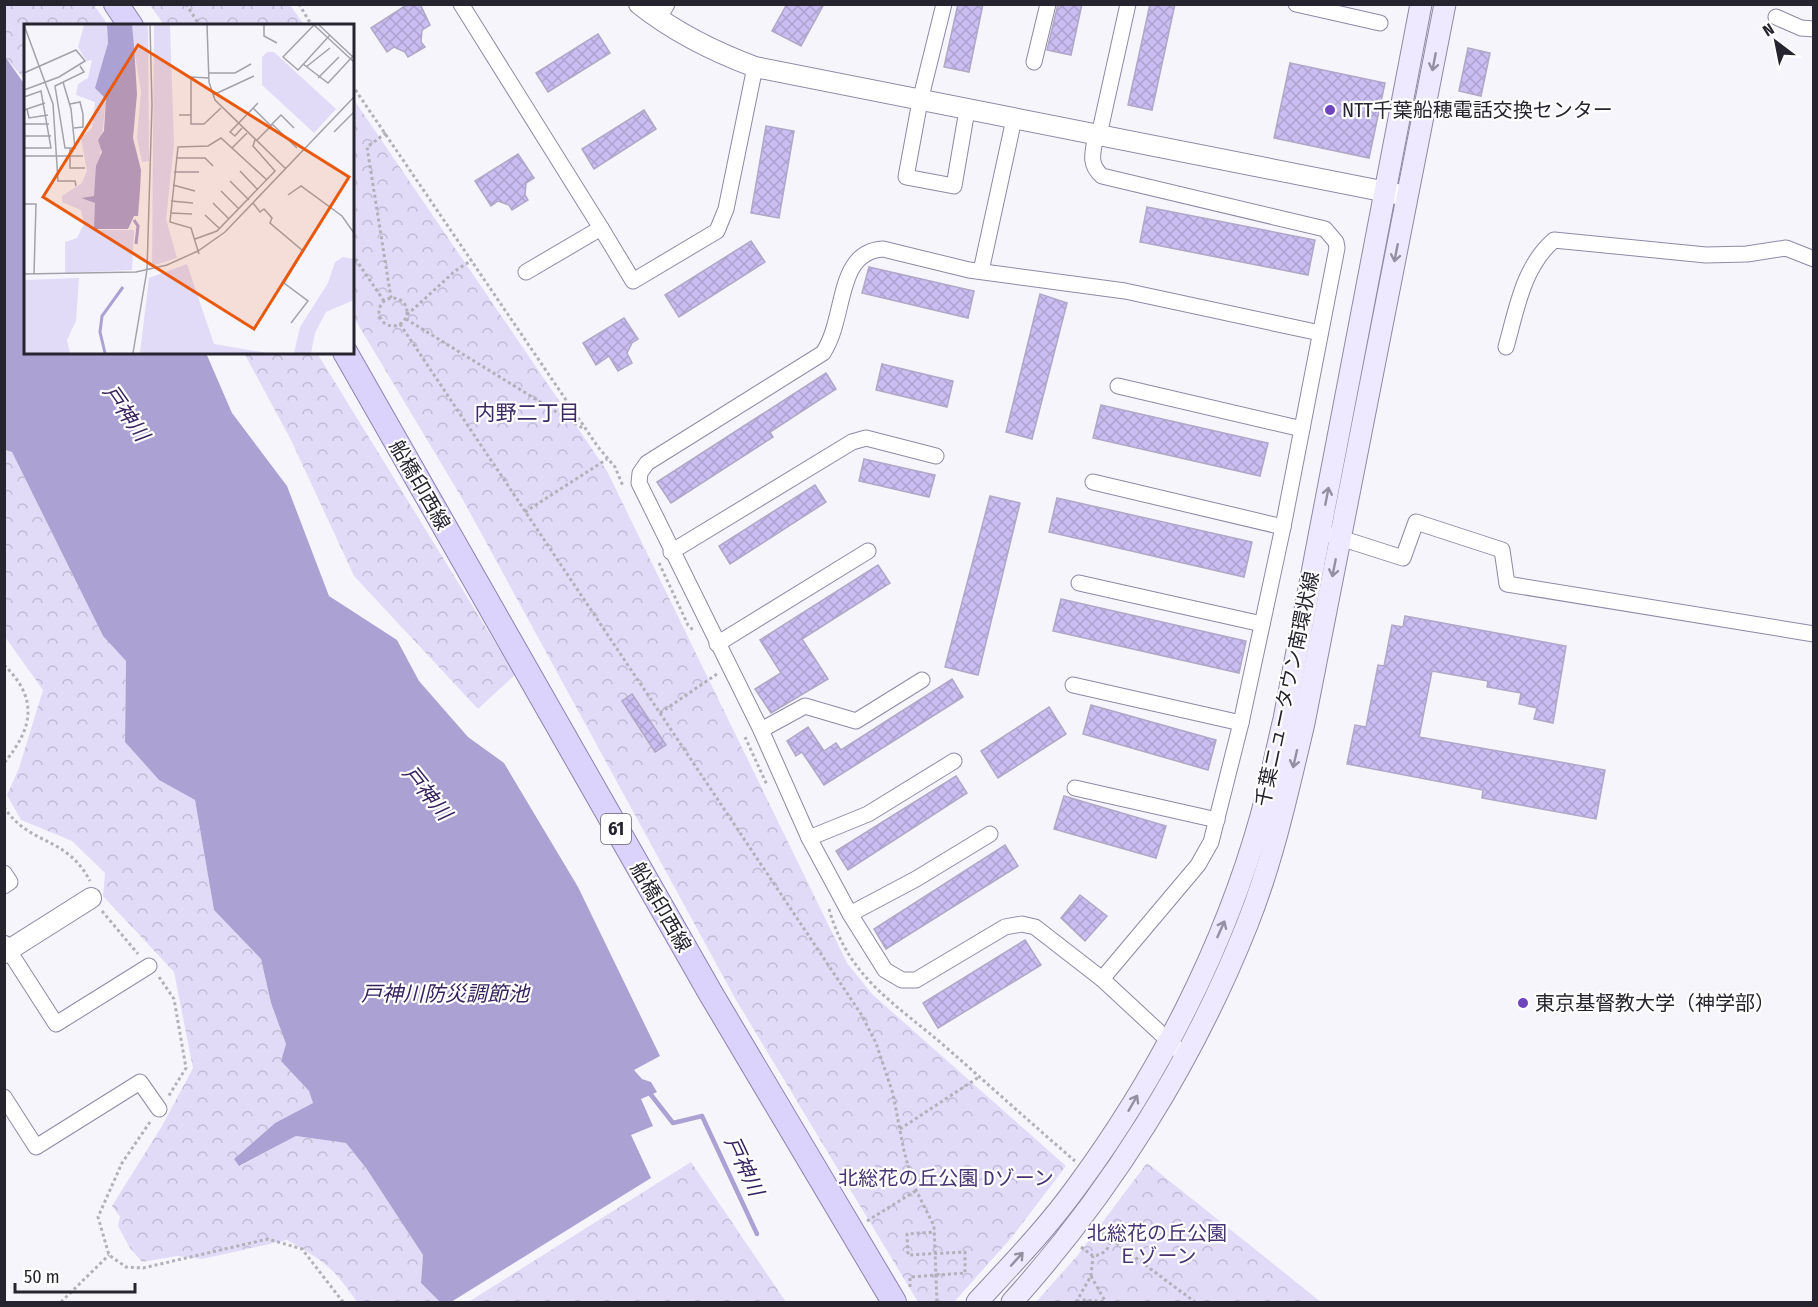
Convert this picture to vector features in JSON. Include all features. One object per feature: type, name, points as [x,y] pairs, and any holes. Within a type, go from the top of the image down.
[{"type":"main road","points":[[117,4],[130,24]]},
{"type":"main road","name":"千葉ニュータウン南環状線","points":[[977,1302],[1078,1186],[1122,1121],[1169,1041],[1228,912],[1261,817],[1284,719],[1421,4]]},
{"type":"main road","name":"千葉ニュータウン南環状線","points":[[1012,1302],[1094,1204],[1186,1057],[1247,924],[1280,822],[1304,723],[1445,4]]},
{"type":"main road","name":"船橋印西線","points":[[346,354],[711,994],[900,1297]]},
{"type":"street","points":[[461,4],[633,281],[717,231],[726,209],[754,67]]},
{"type":"street","points":[[639,4],[662,12],[718,53],[754,67],[1407,196]]},
{"type":"street","points":[[944,4],[920,100],[906,177],[954,186],[967,110]]},
{"type":"street","points":[[1034,62],[1048,4]]},
{"type":"street","points":[[1102,979],[1198,865],[1211,842],[1241,723],[1283,527],[1336,248],[1336,242],[1330,232],[1102,177],[1094,170],[1092,162],[1097,135],[1128,4]]},
{"type":"street","points":[[1296,4],[1380,23]]},
{"type":"street","points":[[1776,17],[1802,28],[1814,29]]},
{"type":"street","points":[[981,271],[1014,119]]},
{"type":"street","points":[[526,272],[601,228]]},
{"type":"street","points":[[1506,347],[1527,273],[1541,251],[1554,240],[1706,255],[1747,254],[1786,248],[1814,259]]},
{"type":"street","points":[[1186,1057],[1102,979],[1043,932],[1022,924],[1005,927],[923,978],[909,982],[885,970],[850,914],[809,838],[761,730],[671,552],[639,483],[640,473],[646,463],[823,352],[834,333],[850,269],[862,254],[884,249],[981,271],[1125,291],[1320,333]]},
{"type":"street","points":[[1118,386],[1302,429]]},
{"type":"street","points":[[671,552],[852,442],[866,438],[936,456]]},
{"type":"street","points":[[1093,483],[1283,527]]},
{"type":"street","points":[[1320,531],[1404,558],[1416,522],[1502,550],[1507,584],[1814,634]]},
{"type":"street","points":[[717,644],[868,551]]},
{"type":"street","points":[[1079,583],[1262,624]]},
{"type":"street","points":[[761,730],[805,706],[856,721],[922,680]]},
{"type":"street","points":[[1073,685],[1241,723]]},
{"type":"street","points":[[809,838],[868,814],[954,761]]},
{"type":"street","points":[[1075,788],[1216,820]]},
{"type":"street","points":[[850,914],[916,879],[990,834]]},
{"type":"street","points":[[4,873],[10,882],[4,886]]},
{"type":"street","points":[[91,890],[6,949],[57,1024],[149,966]]},
{"type":"street","points":[[4,1097],[36,1148],[140,1082],[159,1110]]},
{"type":"path","points":[[186,4],[199,24]]},
{"type":"path","points":[[298,4],[311,24]]},
{"type":"path","points":[[386,134],[367,147],[391,298]]},
{"type":"path","points":[[354,257],[384,301]]},
{"type":"path","points":[[472,260],[455,271],[406,317],[400,324],[388,325],[381,320],[379,310],[384,301],[391,298],[403,303],[406,317],[586,429]]},
{"type":"path","points":[[400,324],[861,1014],[876,1043],[894,1094],[900,1129],[917,1190],[935,1232],[937,1302]]},
{"type":"path","points":[[525,512],[607,459]]},
{"type":"path","points":[[4,665],[16,675],[29,710],[23,735],[4,763]]},
{"type":"path","points":[[660,712],[717,674]]},
{"type":"path","points":[[4,807],[22,829],[61,847],[76,859],[91,890],[174,999],[186,1068],[122,1163],[99,1217],[109,1255],[126,1267],[143,1268],[268,1239],[302,1249],[343,1302]]},
{"type":"path","points":[[900,1129],[979,1077]]},
{"type":"path","points":[[865,1222],[917,1190]]},
{"type":"path","points":[[1093,1226],[1195,1302]]},
{"type":"path","points":[[900,1297],[910,1289],[910,1277],[965,1273],[964,1252],[908,1255],[907,1234],[935,1232]]},
{"type":"path","points":[[1080,1243],[1083,1250],[1093,1256],[1105,1252],[1110,1239]]},
{"type":"path","points":[[61,1302],[109,1255]]},
{"type":"path","points":[[1076,1302],[1091,1276],[1093,1256]]},
{"type":"path","points":[[1091,1276],[1106,1302]]},
{"type":"path","points":[[1076,1302],[1082,1300],[1106,1302]]},
{"type":"green space","points":[[5,5],[94,5],[107,24],[24,24],[24,79],[5,57]]},
{"type":"green space","points":[[150,5],[290,5],[303,24],[163,24]]},
{"type":"green space","name":"北総花の丘公園 Dゾーン","points":[[354,100],[607,471],[847,963],[872,994],[1066,1166],[1012,1237],[954,1302],[918,1302],[736,1000],[463,500],[354,318]]},
{"type":"green space","points":[[245,354],[318,354],[515,675],[478,709],[354,576],[291,440]]},
{"type":"green space","points":[[4,450],[12,452],[103,636],[126,661],[125,742],[159,780],[195,800],[214,910],[261,959],[271,1003],[286,1044],[281,1061],[309,1091],[313,1103],[275,1123],[234,1159],[240,1166],[296,1136],[346,1143],[366,1168],[423,1255],[421,1283],[440,1302],[357,1302],[327,1266],[287,1240],[202,1259],[177,1256],[142,1262],[130,1248],[118,1226],[120,1217],[112,1206],[162,1126],[193,1068],[174,972],[103,896],[105,873],[72,841],[21,820],[7,795],[19,768],[43,690],[5,637]]},
{"type":"green space","points":[[691,1162],[786,1302],[464,1302],[470,1301]]},
{"type":"green space","name":"北総花の丘公園 Ｅゾーン","points":[[1147,1163],[1321,1302],[1036,1302],[1077,1256]]},
{"type":"water","name":"戸神川防災調節池","points":[[4,55],[24,84],[24,354],[206,354],[232,413],[287,486],[329,596],[397,640],[419,681],[468,737],[504,763],[578,887],[660,1056],[634,1070],[642,1079],[651,1082],[657,1092],[641,1099],[653,1126],[631,1135],[651,1178],[451,1302],[440,1302],[421,1283],[423,1255],[366,1168],[346,1143],[296,1136],[239,1166],[234,1159],[275,1123],[313,1103],[309,1091],[281,1061],[286,1044],[271,1003],[261,959],[214,910],[195,800],[159,780],[125,742],[126,661],[103,636],[12,452],[5,450]]},
{"type":"building","points":[[408,4],[420,4],[430,25],[422,30],[421,42],[425,47],[408,57],[405,52],[394,47],[387,52],[371,28]]},
{"type":"building","points":[[787,4],[824,4],[801,46],[772,31]]},
{"type":"building","points":[[958,4],[983,4],[969,72],[944,67]]},
{"type":"building","points":[[1058,4],[1082,4],[1071,55],[1047,50]]},
{"type":"building","points":[[1150,4],[1175,4],[1152,110],[1128,105]]},
{"type":"building","points":[[598,34],[610,53],[548,92],[536,73]]},
{"type":"building","points":[[1468,48],[1490,53],[1481,96],[1459,91]]},
{"type":"building","name":"NTT千葉船穂電話交換センター","points":[[1290,63],[1385,83],[1369,158],[1274,138]]},
{"type":"building","points":[[644,110],[656,129],[594,169],[582,149]]},
{"type":"building","points":[[766,126],[794,131],[779,218],[751,213]]},
{"type":"building","points":[[518,154],[534,178],[526,183],[525,195],[528,200],[512,210],[509,205],[498,201],[491,206],[475,181]]},
{"type":"building","points":[[1147,207],[1315,240],[1308,275],[1140,242]]},
{"type":"building","points":[[751,241],[765,262],[679,317],[665,295]]},
{"type":"building","points":[[869,267],[974,291],[968,318],[862,293]]},
{"type":"building","points":[[1040,294],[1067,303],[1032,439],[1006,432]]},
{"type":"building","points":[[624,318],[638,339],[632,343],[627,353],[632,363],[618,371],[609,356],[596,365],[583,343]]},
{"type":"building","points":[[882,364],[953,381],[947,407],[876,390]]},
{"type":"building","points":[[826,373],[836,389],[770,432],[773,437],[671,503],[657,482]]},
{"type":"building","points":[[1101,405],[1268,443],[1260,476],[1093,438]]},
{"type":"building","points":[[864,459],[935,475],[929,497],[859,481]]},
{"type":"building","points":[[815,485],[826,502],[730,564],[719,546]]},
{"type":"building","points":[[990,496],[1020,503],[978,675],[945,667]]},
{"type":"building","points":[[1057,498],[1252,542],[1244,577],[1049,532]]},
{"type":"building","points":[[878,565],[890,583],[802,639],[828,679],[771,713],[755,689],[781,673],[760,640]]},
{"type":"building","points":[[1061,599],[1246,641],[1239,673],[1053,631]]},
{"type":"building","points":[[1405,616],[1566,646],[1553,723],[1534,719],[1537,708],[1519,704],[1521,693],[1487,687],[1488,681],[1432,671],[1419,737],[1605,770],[1596,819],[1482,798],[1483,790],[1347,764],[1355,725],[1366,727],[1378,665],[1384,666],[1392,625],[1403,627]]},
{"type":"building","points":[[952,679],[963,697],[824,785],[802,752],[796,756],[787,741],[808,727],[824,751],[836,743],[841,750]]},
{"type":"building","points":[[632,694],[666,745],[655,752],[622,701]]},
{"type":"building","points":[[1091,705],[1216,740],[1208,770],[1083,734]]},
{"type":"building","points":[[1049,707],[1066,734],[998,778],[981,751]]},
{"type":"building","points":[[956,776],[967,793],[848,870],[836,851]]},
{"type":"building","points":[[1064,796],[1166,826],[1156,858],[1054,829]]},
{"type":"building","points":[[1005,845],[1018,866],[886,949],[874,929]]},
{"type":"building","points":[[1080,895],[1107,916],[1085,941],[1061,918]]},
{"type":"building","points":[[1025,940],[1041,965],[938,1028],[923,1003]]},
{"type":"waterway","name":"戸神川","points":[[648,1091],[673,1123],[702,1116],[757,1234]]},
{"type":"place","name":"NTT千葉船穂電話交換センター","points":[[1330,110]]},
{"type":"place","name":"東京基督教大学（神学部）","points":[[1523,1003]]},
{"type":"district","name":"内野二丁目","points":[[527,413]]}]
